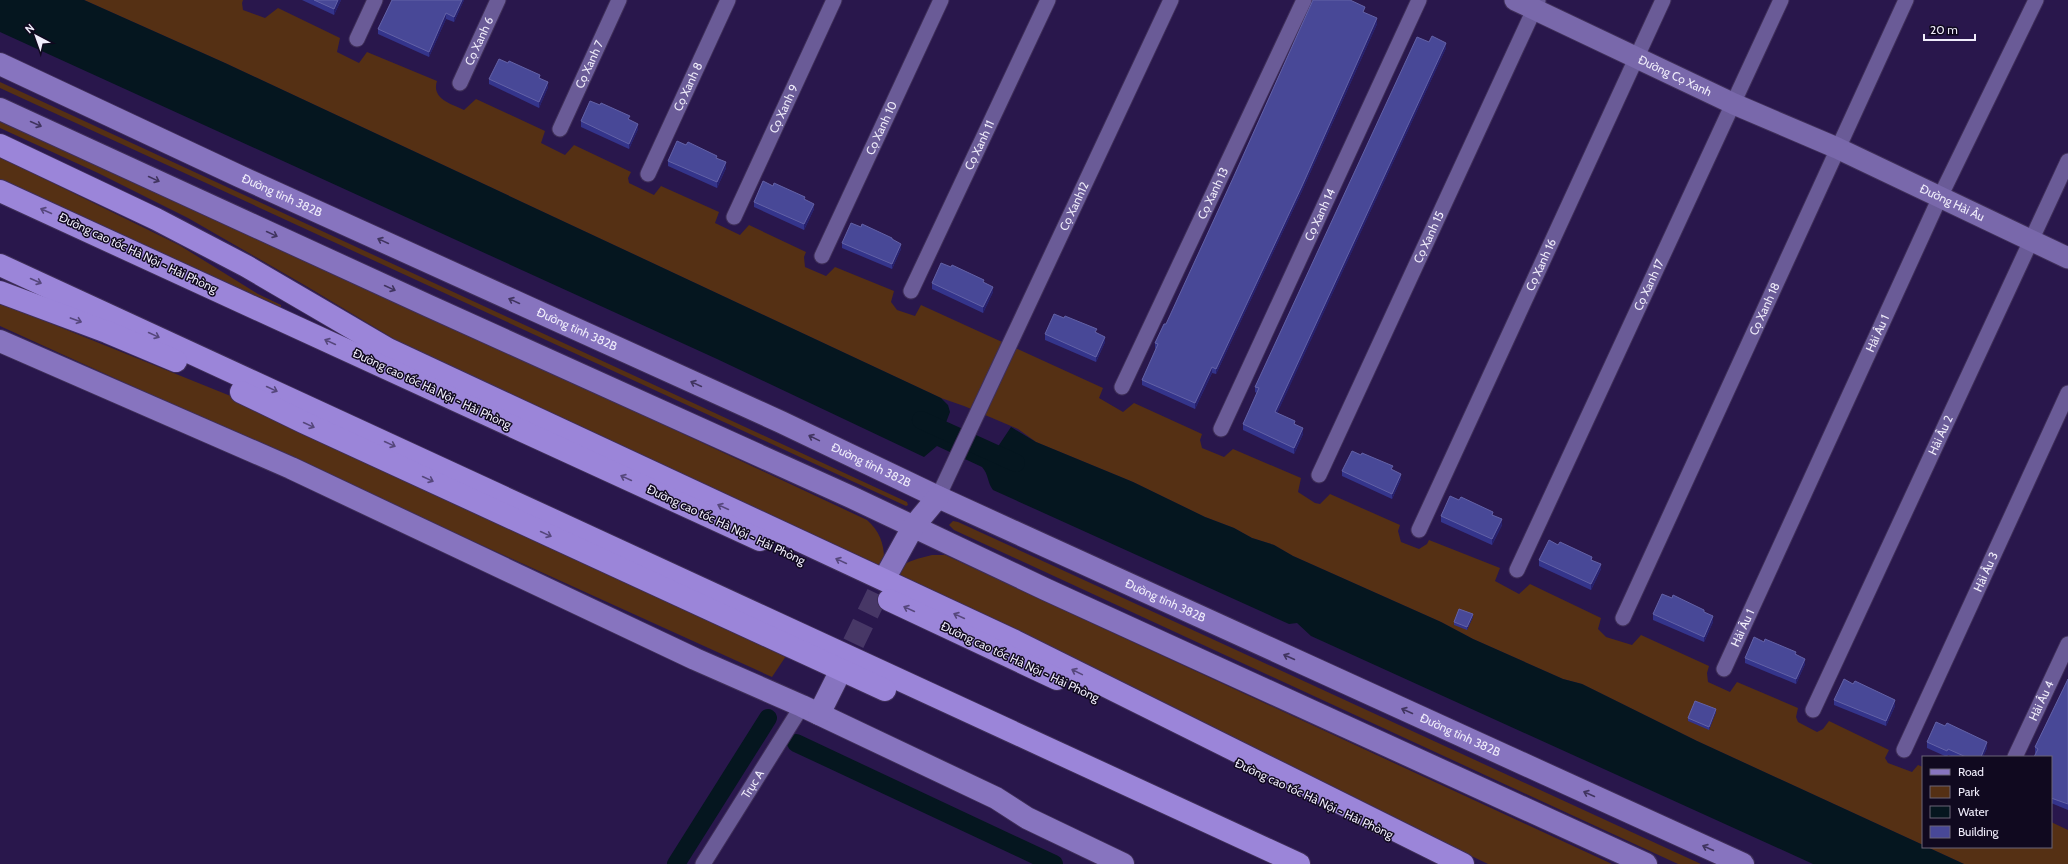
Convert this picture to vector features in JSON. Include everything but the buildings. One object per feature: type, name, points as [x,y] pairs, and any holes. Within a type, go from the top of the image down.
[{"type":"highway","points":[[0,145],[156,219],[246,266],[388,349],[1014,642],[1463,864]]},
{"type":"highway","name":"Đường cao tốc Hà Nội - Hải Phòng","points":[[0,191],[886,599],[1451,864]]},
{"type":"highway","points":[[0,265],[1299,864]]},
{"type":"highway","points":[[0,292],[107,332],[206,374],[303,422],[919,706],[1275,864]]},
{"type":"main road","name":"Đường tỉnh 382B","points":[[0,64],[240,176],[781,422],[938,497],[1743,864]]},
{"type":"main road","points":[[0,109],[1646,864]]},
{"type":"main road","points":[[0,341],[291,468],[688,656],[810,710],[996,798],[1027,818],[1123,864]]},
{"type":"main road","points":[[887,574],[914,527],[938,497]]},
{"type":"main road","points":[[810,710],[836,680]]},
{"type":"street","points":[[357,39],[375,0]]},
{"type":"street","name":"Cọ Xanh 6","points":[[460,83],[498,0]]},
{"type":"street","name":"Cọ Xanh 7","points":[[560,129],[619,0]]},
{"type":"street","name":"Cọ Xanh 8","points":[[648,174],[728,0]]},
{"type":"street","name":"Cọ Xanh 9","points":[[734,217],[834,0]]},
{"type":"street","name":"Cọ Xanh 10","points":[[822,256],[941,0]]},
{"type":"street","name":"Cọ Xanh 11","points":[[911,292],[1048,0]]},
{"type":"street","name":"Cọ Xanh12","points":[[938,497],[952,470],[1171,0]]},
{"type":"street","name":"Cọ Xanh 13","points":[[1122,387],[1304,0]]},
{"type":"street","name":"Cọ Xanh 14","points":[[1221,429],[1418,0]]},
{"type":"street","name":"Đường Cọ Xanh","points":[[1515,0],[1536,4],[1637,59],[1734,104],[1837,148]]},
{"type":"street","name":"Cọ Xanh 16","points":[[1419,530],[1663,0]]},
{"type":"street","name":"Cọ Xanh 17","points":[[1517,570],[1781,0]]},
{"type":"street","name":"Cọ Xanh 18","points":[[1624,618],[1837,148],[1906,0]]},
{"type":"street","name":"Hải Âu 1","points":[[1724,669],[1940,197],[2036,0]]},
{"type":"street","name":"Cọ Xanh 15","points":[[1319,475],[1536,4]]},
{"type":"street","name":"Đường Hải Âu","points":[[1837,148],[2068,258]]},
{"type":"street","name":"Hải Âu 2","points":[[1813,710],[2068,161]]},
{"type":"street","name":"Hải Âu 3","points":[[1904,750],[2068,393]]},
{"type":"street","name":"Hải Âu 4","points":[[2015,756],[2068,644]]},
{"type":"street","name":"Trục A","points":[[703,864],[810,710]]},
{"type":"green space","points":[[84,0],[243,0],[243,10],[265,18],[278,8],[340,38],[337,52],[359,63],[367,52],[437,81],[437,92],[440,97],[449,103],[464,110],[476,99],[545,131],[541,143],[565,155],[574,145],[631,172],[628,178],[629,183],[654,195],[661,186],[719,212],[715,223],[740,235],[749,225],[806,252],[804,257],[805,267],[826,276],[835,267],[894,291],[891,302],[897,310],[915,316],[921,305],[1103,388],[1099,398],[1123,412],[1134,403],[1202,434],[1200,440],[1202,448],[1224,457],[1233,449],[1301,478],[1298,492],[1315,503],[1320,504],[1330,494],[1400,525],[1398,531],[1401,542],[1419,549],[1427,544],[1429,540],[1500,568],[1495,581],[1519,594],[1530,584],[1601,618],[1598,629],[1606,637],[1632,645],[1641,635],[1709,666],[1707,673],[1708,682],[1730,692],[1737,682],[1798,708],[1796,717],[1798,722],[1817,732],[1823,729],[1829,721],[1889,750],[1885,758],[1888,763],[1912,772],[1918,765],[1922,767],[1922,845],[1697,741],[1582,684],[1563,679],[1473,639],[1441,622],[1293,556],[1274,545],[1252,538],[1234,528],[1205,517],[1133,482],[1036,442],[1018,429],[941,398],[225,63]]},
{"type":"green space","points":[[0,82],[907,502],[908,505],[906,506],[0,88]]},
{"type":"green space","points":[[0,120],[344,275],[867,520],[877,531],[882,543],[884,557],[883,572],[409,348],[306,286],[188,218],[98,173],[0,128]]},
{"type":"green space","points":[[0,157],[179,245],[258,294],[281,305],[281,309],[0,182]]},
{"type":"green space","points":[[0,303],[273,413],[788,653],[772,677],[0,326]]},
{"type":"green space","points":[[953,521],[1701,864],[1678,864],[954,530],[949,525]]},
{"type":"green space","points":[[932,555],[945,555],[1612,864],[1488,864],[892,576],[895,571],[904,564]]},
{"type":"green space","points":[[2052,822],[2068,830],[2068,864],[1964,864],[1929,848],[2052,848]]},
{"type":"water","points":[[0,0],[84,0],[225,63],[941,398],[948,405],[950,412],[942,433],[991,457],[1011,427],[1036,442],[1133,482],[1205,517],[1234,528],[1252,538],[1274,545],[1293,556],[1441,622],[1473,639],[1563,679],[1582,684],[1697,741],[1922,845],[1922,848],[1929,848],[1964,864],[1813,864],[1311,636],[1297,623],[1289,624],[993,490],[982,467],[937,446],[924,457],[717,359],[0,32]]},
{"type":"waterway","points":[[921,420],[1016,463]]},
{"type":"waterway","points":[[676,864],[768,718]]},
{"type":"waterway","points":[[796,743],[1054,864]]},
{"type":"tunnel","points":[[839,673],[887,574]]}]
